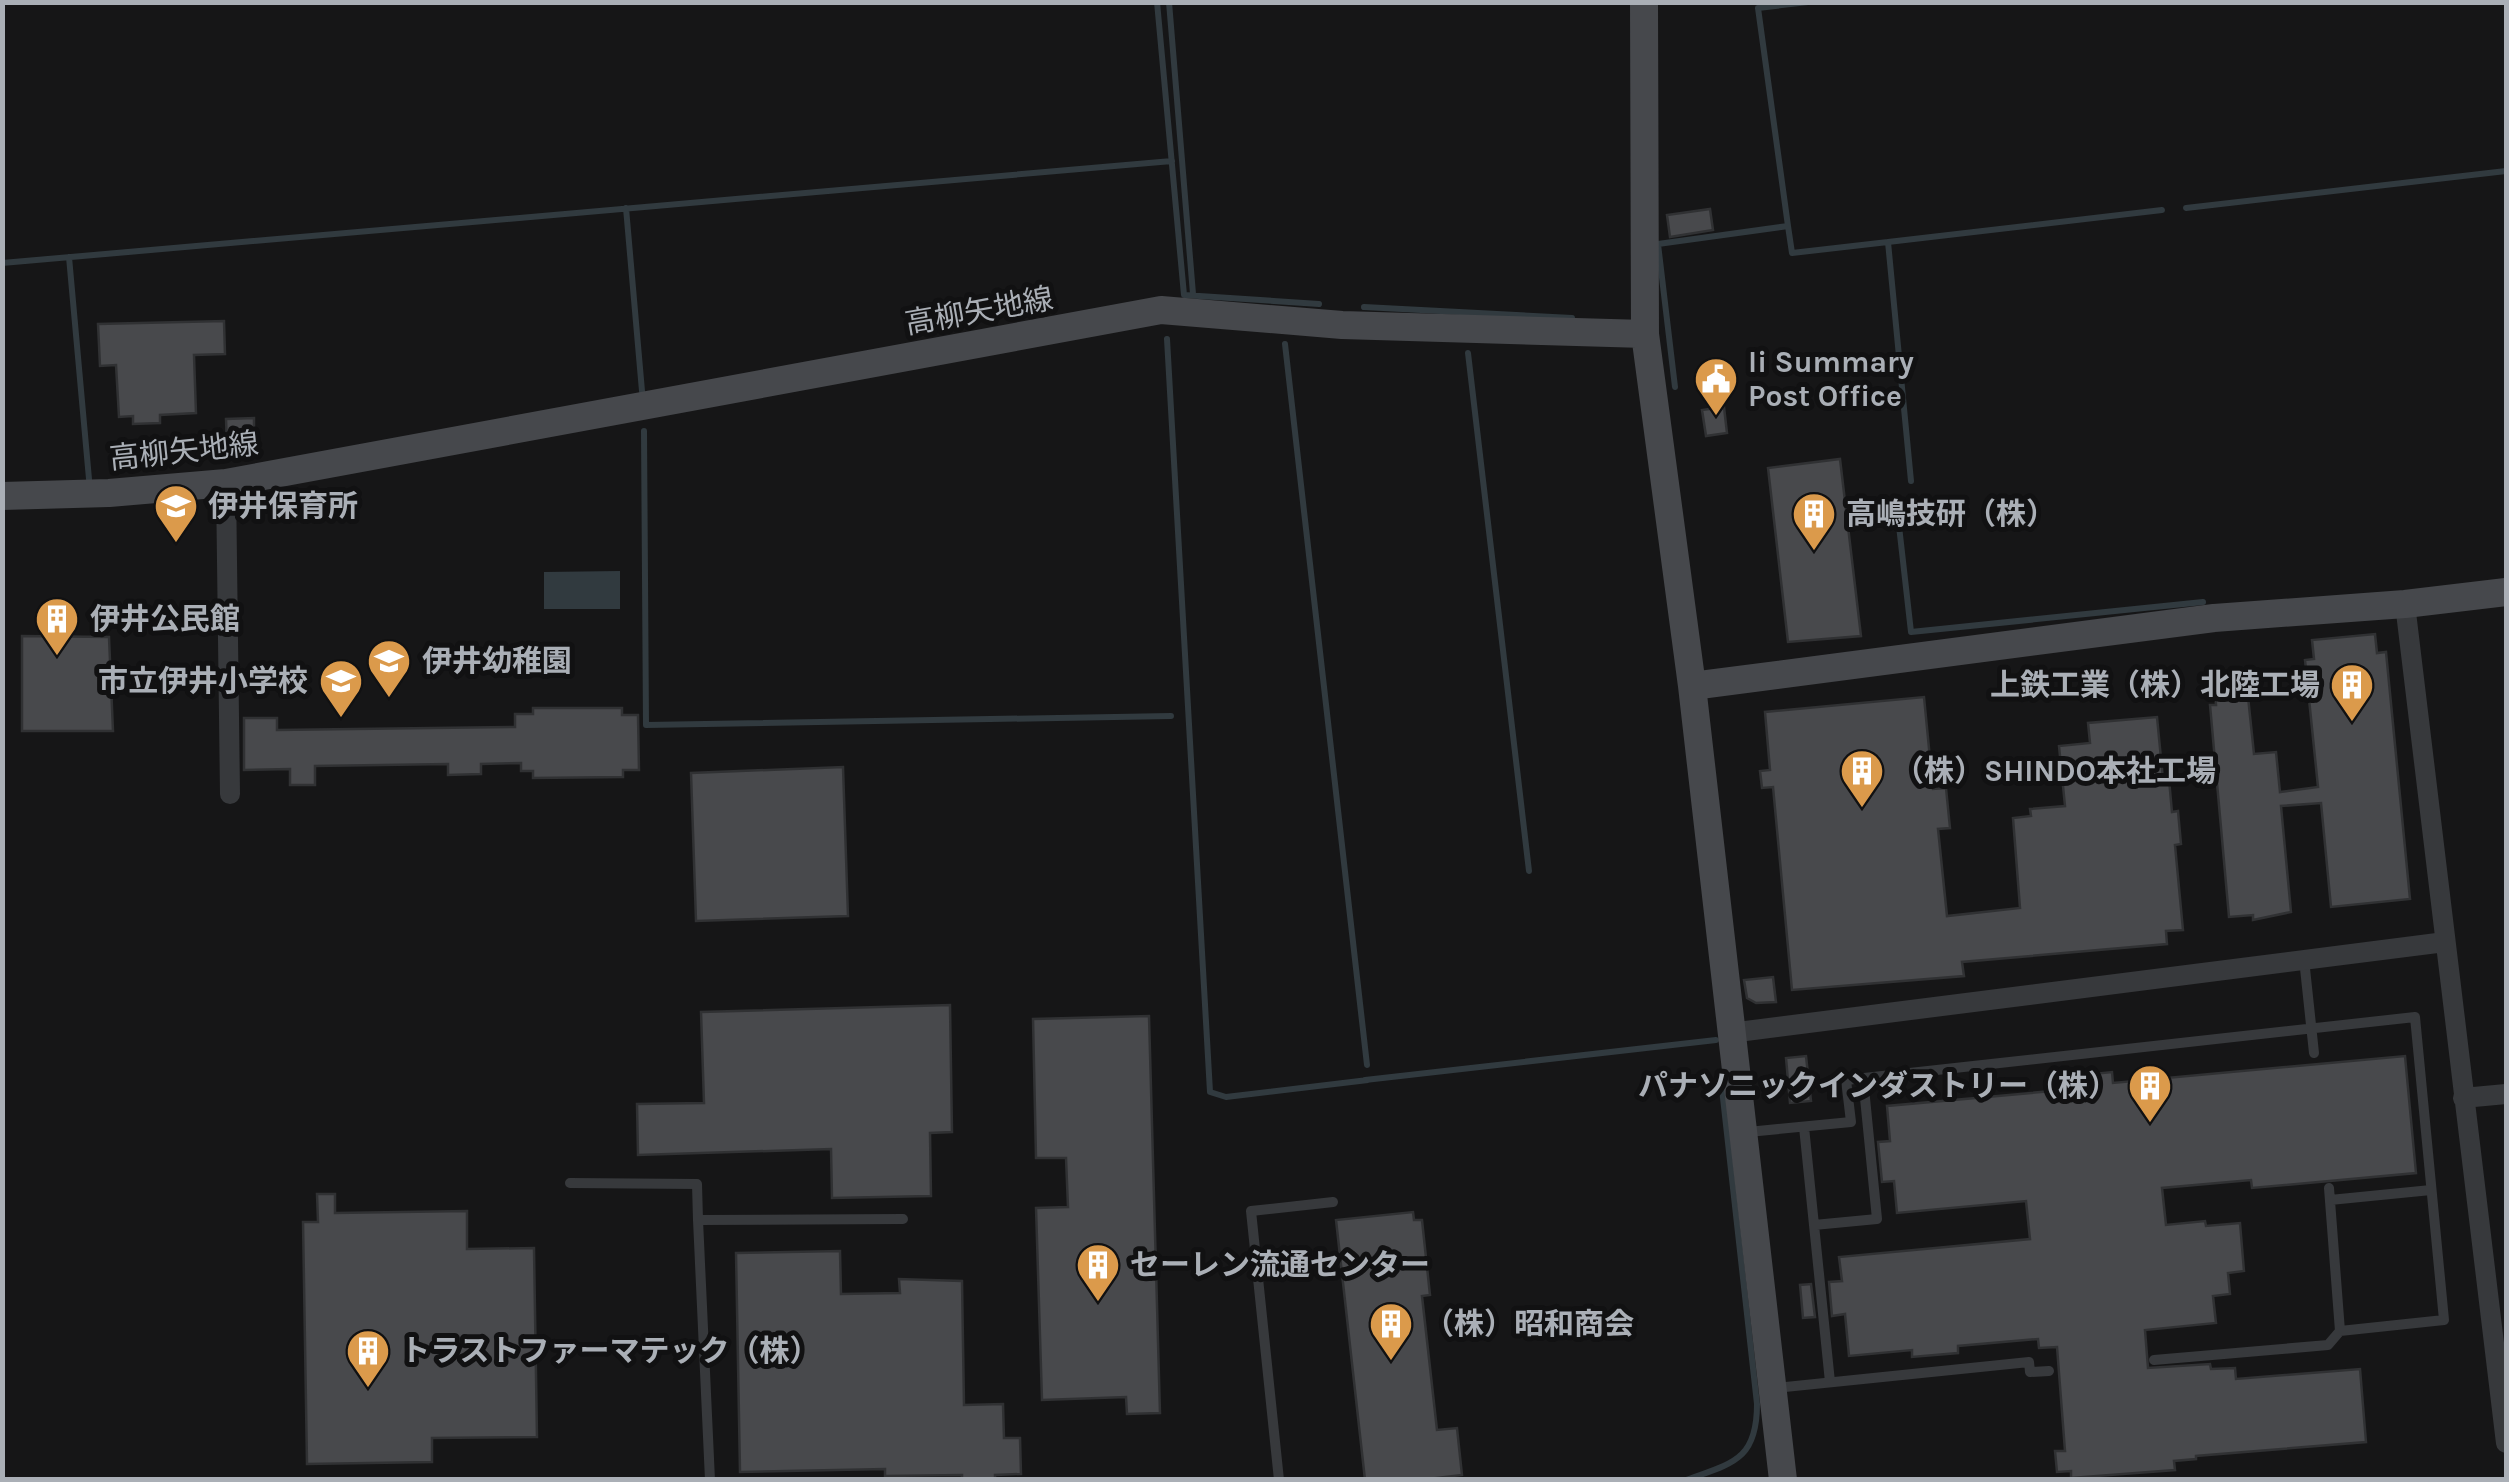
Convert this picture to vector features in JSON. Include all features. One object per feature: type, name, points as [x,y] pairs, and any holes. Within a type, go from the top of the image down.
[{"type":"main road","points":[[1644,2],[1645,334],[1692,686],[1783,1480]]},
{"type":"main road","name":"高柳矢地線","points":[[2,496],[226,483],[1162,310],[1342,325],[1645,334]]},
{"type":"main road","points":[[1692,686],[2214,618],[2506,592]]},
{"type":"street","points":[[226,483],[230,794]]},
{"type":"street","points":[[2405,604],[2506,1443]]},
{"type":"street","points":[[1730,1033],[2445,942]]},
{"type":"street","points":[[2463,1098],[2506,1094]]},
{"type":"lane","points":[[2304,960],[2314,1053]]},
{"type":"lane","points":[[1742,1133],[1851,1122],[1846,1080],[2415,1018],[2444,1320],[2340,1331],[2328,1345],[2154,1360]]},
{"type":"lane","points":[[1814,1224],[1877,1218],[1863,1078]]},
{"type":"lane","points":[[1804,1126],[1830,1382]]},
{"type":"lane","points":[[570,1183],[698,1184],[710,1480]]},
{"type":"lane","points":[[2340,1331],[2329,1194],[2432,1190]]},
{"type":"lane","points":[[1280,1480],[1251,1211],[1333,1202]]},
{"type":"lane","points":[[698,1220],[902,1218]]},
{"type":"lane","points":[[1772,1388],[2029,1362],[2030,1372],[2049,1371]]},
{"type":"shaded area","points":[[620,571],[620,609],[544,609],[544,572]]},
{"type":"building","points":[[1710,209],[1713,230],[1670,237],[1667,215]]},
{"type":"building","points":[[224,321],[225,354],[194,355],[196,413],[160,415],[160,423],[133,424],[133,416],[119,417],[116,365],[100,366],[98,324]]},
{"type":"building","points":[[1724,407],[1727,433],[1706,436],[1702,410]]},
{"type":"building","points":[[254,418],[254,445],[227,446],[226,419]]},
{"type":"building","name":"高嶋技研（株）","points":[[1840,459],[1861,636],[1788,642],[1768,468]]},
{"type":"building","points":[[2375,634],[2377,653],[2386,652],[2410,899],[2331,907],[2321,803],[2281,806],[2291,912],[2253,920],[2253,915],[2229,917],[2210,705],[2216,705],[2215,691],[2247,687],[2254,754],[2276,752],[2280,792],[2318,787],[2305,660],[2314,659],[2312,640]]},
{"type":"building","points":[[22,636],[109,637],[113,731],[22,731]]},
{"type":"building","points":[[1924,697],[1933,789],[1946,788],[1950,828],[1938,829],[1947,916],[2020,908],[2013,818],[2031,816],[2030,809],[2065,806],[2059,746],[2090,743],[2088,723],[2157,717],[2163,779],[2169,779],[2172,812],[2178,811],[2181,844],[2175,845],[2183,930],[2166,931],[2167,944],[1962,962],[1964,976],[1792,990],[1773,787],[1762,788],[1760,771],[1770,770],[1765,712]]},
{"type":"building","points":[[533,708],[622,708],[622,715],[638,715],[639,770],[623,770],[623,777],[533,778],[533,771],[521,771],[521,763],[481,764],[481,774],[448,775],[448,764],[315,766],[315,785],[290,785],[290,769],[244,770],[244,718],[277,718],[277,730],[515,727],[515,714],[533,714]]},
{"type":"building","points":[[843,767],[848,916],[696,921],[691,773]]},
{"type":"building","points":[[1773,977],[1776,1002],[1756,1003],[1747,998],[1744,980]]},
{"type":"building","points":[[950,1005],[952,1132],[930,1133],[931,1196],[832,1198],[831,1149],[638,1155],[637,1104],[704,1103],[701,1012]]},
{"type":"building","points":[[1149,1016],[1160,1413],[1127,1414],[1126,1397],[1042,1400],[1036,1208],[1068,1207],[1066,1158],[1036,1158],[1033,1019]]},
{"type":"building","points":[[1806,1056],[1811,1101],[1790,1103],[1786,1058]]},
{"type":"building","points":[[2405,1056],[2416,1173],[2252,1188],[2251,1180],[2162,1188],[2166,1225],[2240,1223],[2244,1271],[2228,1273],[2230,1294],[2213,1296],[2216,1323],[2145,1330],[2148,1368],[2210,1364],[2211,1369],[2235,1368],[2236,1379],[2360,1369],[2366,1442],[2196,1456],[2174,1461],[2175,1470],[2071,1478],[2071,1471],[2057,1472],[2055,1451],[2065,1451],[2057,1347],[2039,1348],[2038,1339],[1958,1346],[1958,1353],[1912,1357],[1912,1350],[1849,1356],[1845,1314],[1832,1316],[1829,1282],[1842,1281],[1839,1257],[2030,1239],[2026,1201],[1897,1213],[1894,1181],[1882,1182],[1878,1142],[1890,1141],[1887,1106],[2074,1089],[2073,1076],[2112,1072],[2113,1083]]},
{"type":"building","points":[[317,1194],[335,1194],[335,1213],[467,1211],[467,1249],[534,1248],[537,1437],[432,1438],[432,1462],[307,1464],[303,1222],[318,1222]]},
{"type":"building","name":"（株）昭和商会","points":[[1413,1212],[1414,1220],[1422,1220],[1430,1295],[1422,1296],[1437,1430],[1457,1428],[1462,1475],[1365,1480],[1336,1220]]},
{"type":"building","points":[[840,1251],[841,1294],[900,1293],[899,1279],[962,1281],[964,1405],[1003,1404],[1004,1438],[1020,1438],[1021,1474],[995,1475],[995,1480],[962,1480],[962,1475],[885,1476],[885,1469],[740,1472],[736,1253]]},
{"type":"building","points":[[1811,1284],[1815,1317],[1803,1318],[1800,1285]]},
{"type":"waterway","points":[[1157,2],[1184,295],[1319,304]]},
{"type":"waterway","points":[[1169,2],[1193,294]]},
{"type":"waterway","points":[[1788,226],[1758,8],[1808,2]]},
{"type":"waterway","points":[[2,263],[1172,161]]},
{"type":"waterway","points":[[2186,208],[2506,171]]},
{"type":"waterway","points":[[626,208],[642,391]]},
{"type":"waterway","points":[[1911,481],[1888,242],[2162,210]]},
{"type":"waterway","points":[[1675,387],[1658,244],[1788,226],[1792,253],[1888,242]]},
{"type":"waterway","points":[[69,257],[89,479]]},
{"type":"waterway","points":[[1364,307],[1572,318]]},
{"type":"waterway","points":[[1167,339],[1210,1092],[1226,1097],[1368,1080]]},
{"type":"waterway","points":[[1285,344],[1367,1065]]},
{"type":"waterway","points":[[1468,353],[1529,871]]},
{"type":"waterway","points":[[644,431],[646,725],[1171,716]]},
{"type":"waterway","points":[[1898,517],[1911,632],[2203,602]]},
{"type":"waterway","points":[[1365,1080],[1716,1040]]},
{"type":"waterway","points":[[1686,1480],[1739,1457],[1753,1437],[1756,1423],[1722,1089]]},
{"type":"place","name":"Ii Summary Post Office","points":[[1716,417]]},
{"type":"place","name":"伊井保育所","points":[[176,544]]},
{"type":"place","name":"高嶋技研（株）","points":[[1814,552]]},
{"type":"place","name":"伊井公民館","points":[[57,657]]},
{"type":"place","name":"伊井幼稚園","points":[[389,699]]},
{"type":"place","name":"市立伊井小学校","points":[[341,719]]},
{"type":"place","name":"上鉄工業（株）北陸工場","points":[[2352,723]]},
{"type":"place","name":"（株）SHINDO本社工場","points":[[1862,809]]},
{"type":"place","name":"パナソニックインダストリー（株）","points":[[2150,1124]]},
{"type":"place","name":"セーレン流通センター","points":[[1098,1303]]},
{"type":"place","name":"（株）昭和商会","points":[[1391,1362]]},
{"type":"place","name":"トラストファーマテック（株）","points":[[368,1389]]}]
